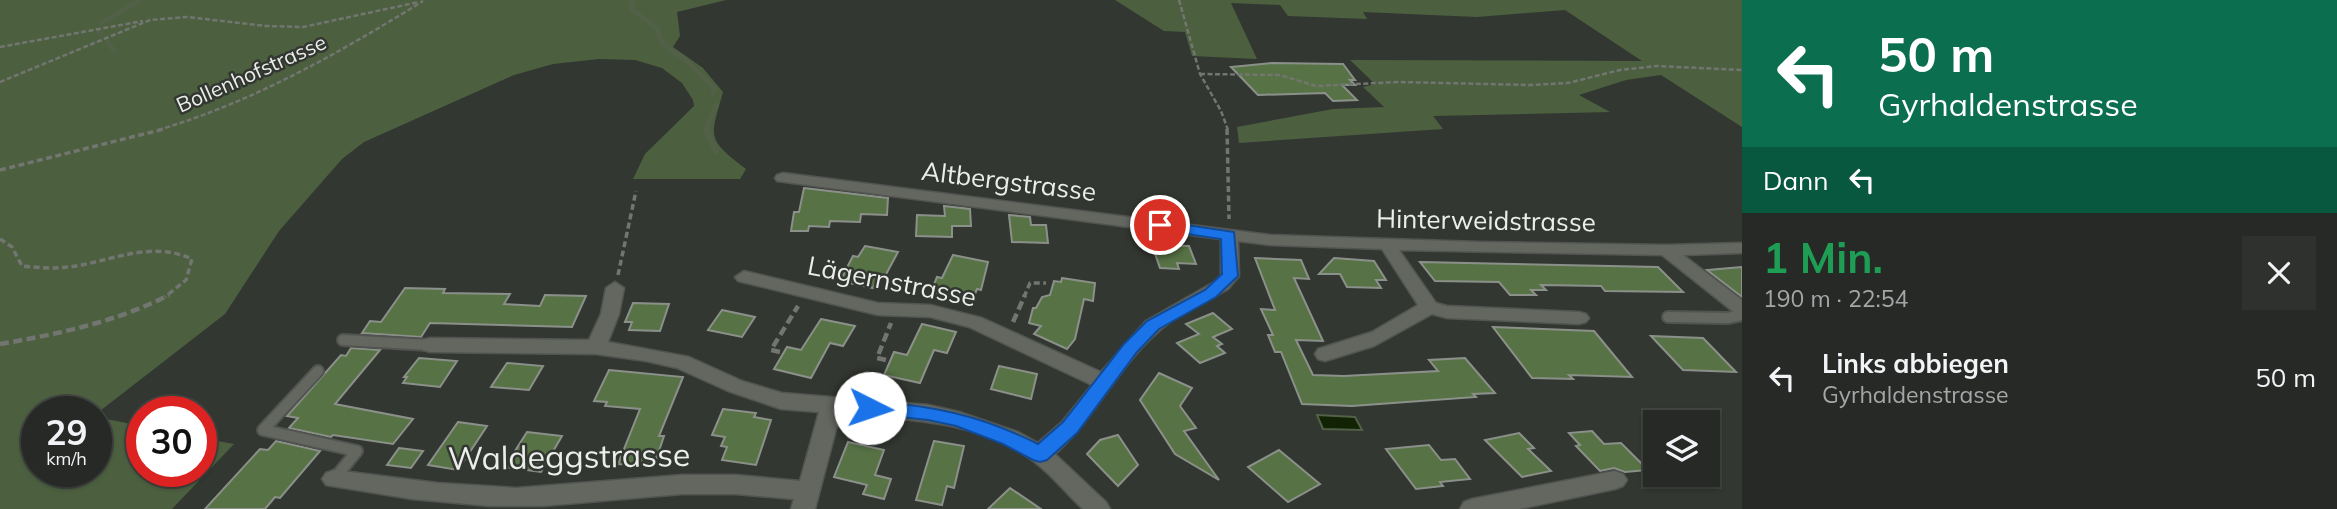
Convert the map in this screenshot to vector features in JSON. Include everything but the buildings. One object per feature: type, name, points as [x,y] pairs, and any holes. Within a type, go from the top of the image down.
[{"type":"street","name":"Altbergstrasse","points":[[783,178],[1229,235]]},
{"type":"street","name":"Hinterweidstrasse","points":[[1229,235],[1291,241],[1387,244],[1666,250],[1742,248]]},
{"type":"street","points":[[1040,454],[1070,428],[1104,382],[1153,325],[1222,285],[1230,276],[1229,235]]},
{"type":"street","points":[[1387,244],[1429,307],[1447,312],[1579,318]]},
{"type":"street","points":[[1666,250],[1742,309]]},
{"type":"street","name":"Lägernstrasse","points":[[744,276],[878,309],[930,311],[975,322],[1104,382]]},
{"type":"street","points":[[596,346],[610,314],[615,288]]},
{"type":"street","points":[[1325,354],[1359,348],[1429,307]]},
{"type":"street","points":[[430,345],[556,348],[596,346],[682,362],[767,398],[928,413],[959,420],[1010,438],[1040,454],[1098,509]]},
{"type":"street","points":[[805,500],[824,440],[831,405]]},
{"type":"street","name":"Waldeggstrasse","points":[[334,479],[400,489],[502,497],[567,495],[664,485],[768,486],[805,500]]},
{"type":"street","points":[[1472,509],[1615,480]]},
{"type":"lane","points":[[1668,317],[1728,318],[1742,315]]},
{"type":"lane","points":[[343,340],[430,345]]},
{"type":"lane","name":"Waldeggstrasse","points":[[318,372],[263,430],[357,451],[334,479]]},
{"type":"path","points":[[0,47],[150,20],[187,17],[266,26],[303,26],[423,0]]},
{"type":"path","name":"Bollenhofstrasse","points":[[0,170],[120,141],[226,106],[290,77],[423,0]]},
{"type":"path","points":[[1180,1],[1200,74],[1221,111],[1230,142],[1229,235]]},
{"type":"path","points":[[0,82],[150,20]]},
{"type":"path","points":[[1200,74],[1280,75],[1316,86],[1398,82],[1530,85],[1568,83],[1620,69],[1657,66],[1742,70]]},
{"type":"path","points":[[615,288],[636,191]]},
{"type":"path","points":[[0,239],[12,247],[22,267],[50,269],[75,266],[161,250],[181,251],[192,258],[192,271],[183,284],[137,309],[63,331],[0,344]]},
{"type":"path","points":[[1007,337],[1030,283],[1046,283]]},
{"type":"path","points":[[780,352],[771,350],[796,309]]},
{"type":"path","points":[[886,360],[877,358],[890,327]]},
{"type":"shaded area","points":[[0,0],[726,0],[677,12],[680,36],[673,47],[703,68],[723,92],[715,119],[715,136],[724,151],[746,169],[740,179],[633,179],[645,154],[694,106],[682,83],[662,68],[635,60],[599,59],[553,64],[514,75],[364,142],[342,159],[279,231],[225,314],[112,402],[112,396],[21,396],[21,487],[112,487],[112,420],[126,423],[126,487],[193,487],[172,509],[0,509]]},
{"type":"shaded area","points":[[1115,0],[1742,0],[1742,127],[1661,75],[1626,80],[1579,95],[1610,112],[1433,116],[1443,129],[1239,143],[1237,127],[1333,109],[1384,107],[1363,87],[1375,84],[1350,60],[1642,61],[1565,10],[1477,17],[1363,12],[1367,19],[1288,16],[1280,5],[1231,3],[1257,59],[1192,56],[1185,32],[1164,31]]},
{"type":"shaded area","points":[[1317,415],[1355,417],[1362,430],[1323,429]]},
{"type":"shaded area","points":[[217,441],[234,444],[217,462]]},
{"type":"waterway","points":[[101,23],[140,0]]},
{"type":"waterway","points":[[633,0],[631,9],[658,29],[666,46],[715,88],[713,93]]},
{"type":"waterway","points":[[97,30],[101,34]]},
{"type":"waterway","points":[[108,42],[114,51]]},
{"type":"waterway","points":[[705,130],[717,105]]},
{"type":"waterway","points":[[706,129],[716,151]]},
{"type":"route","points":[[870,408],[928,413],[959,420],[1010,438],[1040,454],[1070,428],[1131,348],[1153,325],[1210,294],[1230,276],[1229,235],[1160,225]]}]
